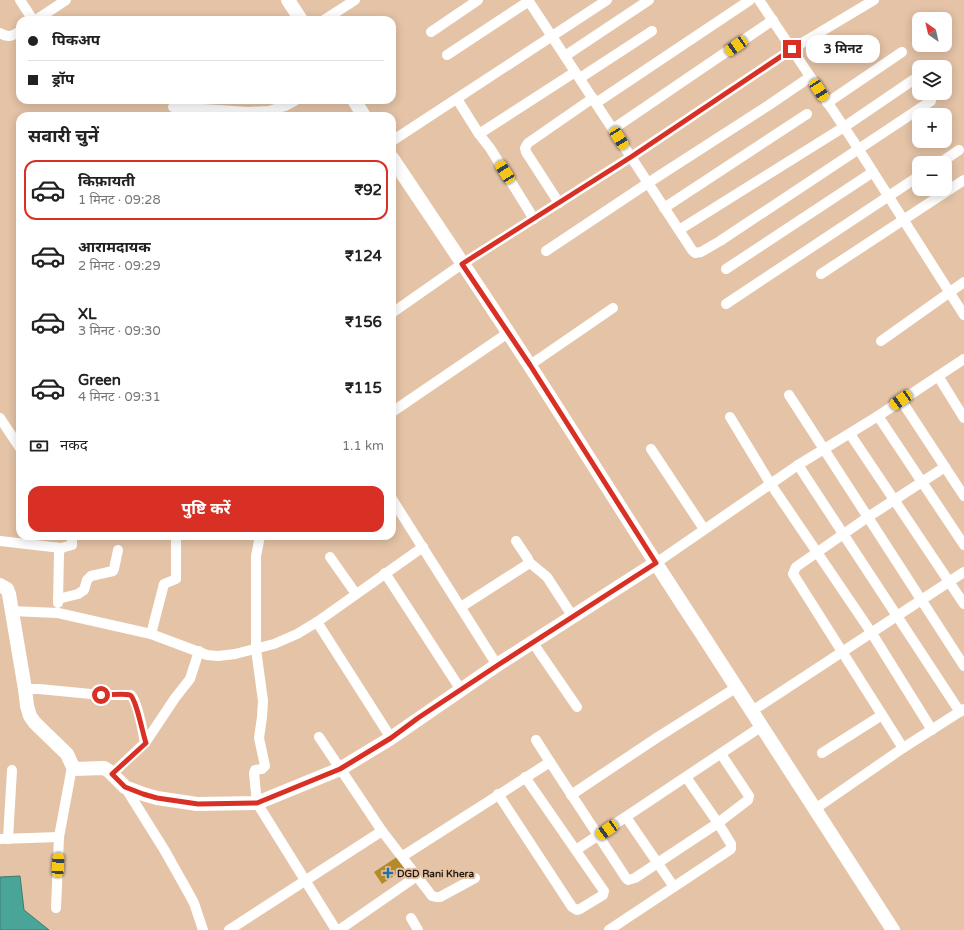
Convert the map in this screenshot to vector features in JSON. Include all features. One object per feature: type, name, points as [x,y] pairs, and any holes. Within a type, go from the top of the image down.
[{"type":"main road","points":[[288,0],[298,16]]},
{"type":"main road","points":[[396,164],[530,365],[762,726],[795,780],[894,930]]},
{"type":"main road","points":[[0,585],[7,590],[9,594],[27,706],[30,716],[66,754],[72,767],[76,770],[98,767],[104,768],[125,787],[143,794],[177,801],[198,804],[257,803],[340,769],[391,738],[418,718],[498,665],[656,563]]},
{"type":"street","points":[[20,0],[30,16]]},
{"type":"street","points":[[431,32],[478,0]]},
{"type":"street","points":[[447,55],[529,0],[664,208],[692,250],[696,253],[701,252],[720,241],[931,101]]},
{"type":"street","points":[[396,138],[607,0]]},
{"type":"street","points":[[565,56],[649,0]]},
{"type":"street","points":[[559,203],[526,152],[525,148],[528,143],[750,0]]},
{"type":"street","points":[[759,0],[844,127],[964,315]]},
{"type":"street","points":[[396,310],[462,264],[631,157],[792,49],[874,0]]},
{"type":"street","points":[[41,16],[62,1]]},
{"type":"street","points":[[330,16],[351,1]]},
{"type":"street","points":[[613,129],[773,20]]},
{"type":"street","points":[[479,134],[652,31]]},
{"type":"street","points":[[0,33],[5,36],[13,36],[16,34]]},
{"type":"street","points":[[827,103],[902,52]]},
{"type":"street","points":[[546,251],[810,77]]},
{"type":"street","points":[[680,230],[844,127],[912,81]]},
{"type":"street","points":[[457,99],[479,134],[490,148],[534,219]]},
{"type":"street","points":[[173,107],[248,112],[269,111],[289,104]]},
{"type":"street","points":[[664,208],[807,114]]},
{"type":"street","points":[[950,156],[959,150]]},
{"type":"street","points":[[726,269],[873,172]]},
{"type":"street","points":[[821,274],[964,180]]},
{"type":"street","points":[[726,304],[912,181]]},
{"type":"street","points":[[881,342],[964,282]]},
{"type":"street","points":[[530,365],[612,308]]},
{"type":"street","points":[[396,409],[508,333]]},
{"type":"street","points":[[656,563],[770,483],[850,434],[964,359]]},
{"type":"street","points":[[938,376],[964,418]]},
{"type":"street","points":[[789,395],[964,666]]},
{"type":"street","points":[[901,400],[964,496]]},
{"type":"street","points":[[878,416],[964,545]]},
{"type":"street","points":[[730,417],[770,483],[871,632],[932,730]]},
{"type":"street","points":[[0,418],[16,442]]},
{"type":"street","points":[[850,434],[964,604]]},
{"type":"street","points":[[651,449],[704,529]]},
{"type":"street","points":[[798,465],[962,710],[903,748],[815,809]]},
{"type":"street","points":[[903,748],[793,574],[796,567],[868,517],[923,483],[945,467]]},
{"type":"street","points":[[396,505],[498,665]]},
{"type":"street","points":[[0,541],[61,548],[72,546],[73,540]]},
{"type":"street","points":[[150,634],[164,584],[176,579],[176,540]]},
{"type":"street","points":[[259,540],[256,556],[256,649],[263,701],[259,738],[265,766],[262,769],[255,770],[254,773],[257,803],[336,930]]},
{"type":"street","points":[[516,541],[529,562],[547,577],[573,617]]},
{"type":"street","points":[[11,612],[58,614],[150,634],[207,655],[218,656],[274,644],[297,634],[317,622],[423,547]]},
{"type":"street","points":[[58,614],[59,553],[61,548]]},
{"type":"street","points":[[58,599],[78,594],[84,590],[87,580],[91,576],[113,571],[118,550]]},
{"type":"street","points":[[330,557],[356,594]]},
{"type":"street","points":[[461,607],[529,562]]},
{"type":"street","points":[[752,711],[964,572]]},
{"type":"street","points":[[385,573],[461,690]]},
{"type":"street","points":[[317,622],[391,738]]},
{"type":"street","points":[[533,643],[577,707]]},
{"type":"street","points":[[112,774],[146,743],[175,698],[190,679],[199,651]]},
{"type":"street","points":[[571,795],[737,687]]},
{"type":"street","points":[[25,689],[101,695],[131,695],[146,743]]},
{"type":"street","points":[[822,753],[882,715]]},
{"type":"street","points":[[576,850],[762,726]]},
{"type":"street","points":[[320,737],[382,831],[403,856],[429,892],[436,898],[444,896],[475,878]]},
{"type":"street","points":[[536,740],[597,836],[628,880],[635,878],[718,823],[748,800],[749,796],[721,754]]},
{"type":"street","points":[[403,856],[550,762]]},
{"type":"street","points":[[56,908],[59,837],[72,767]]},
{"type":"street","points":[[12,770],[4,839],[59,837]]},
{"type":"street","points":[[498,794],[572,907],[577,910],[603,895],[604,891],[525,777]]},
{"type":"street","points":[[609,930],[729,851],[730,844],[718,823],[686,777]]},
{"type":"street","points":[[125,787],[165,851],[188,892],[194,903],[203,930]]},
{"type":"street","points":[[626,816],[674,887]]},
{"type":"street","points":[[229,930],[240,927],[305,881],[382,831]]},
{"type":"street","points":[[339,930],[417,876]]},
{"type":"street","points":[[410,918],[418,930]]},
{"type":"water","points":[[20,876],[24,910],[49,930],[0,930],[0,877]]},
{"type":"building","points":[[397,857],[405,868],[382,884],[374,872]]},
{"type":"place","name":"DGD Rani Khera","points":[[388,873]]},
{"type":"route","points":[[101,695],[131,695],[146,743],[112,774],[125,787],[157,798],[198,804],[257,803],[340,769],[391,738],[418,718],[498,665],[656,563],[530,365],[462,264],[631,157],[792,49]]}]
